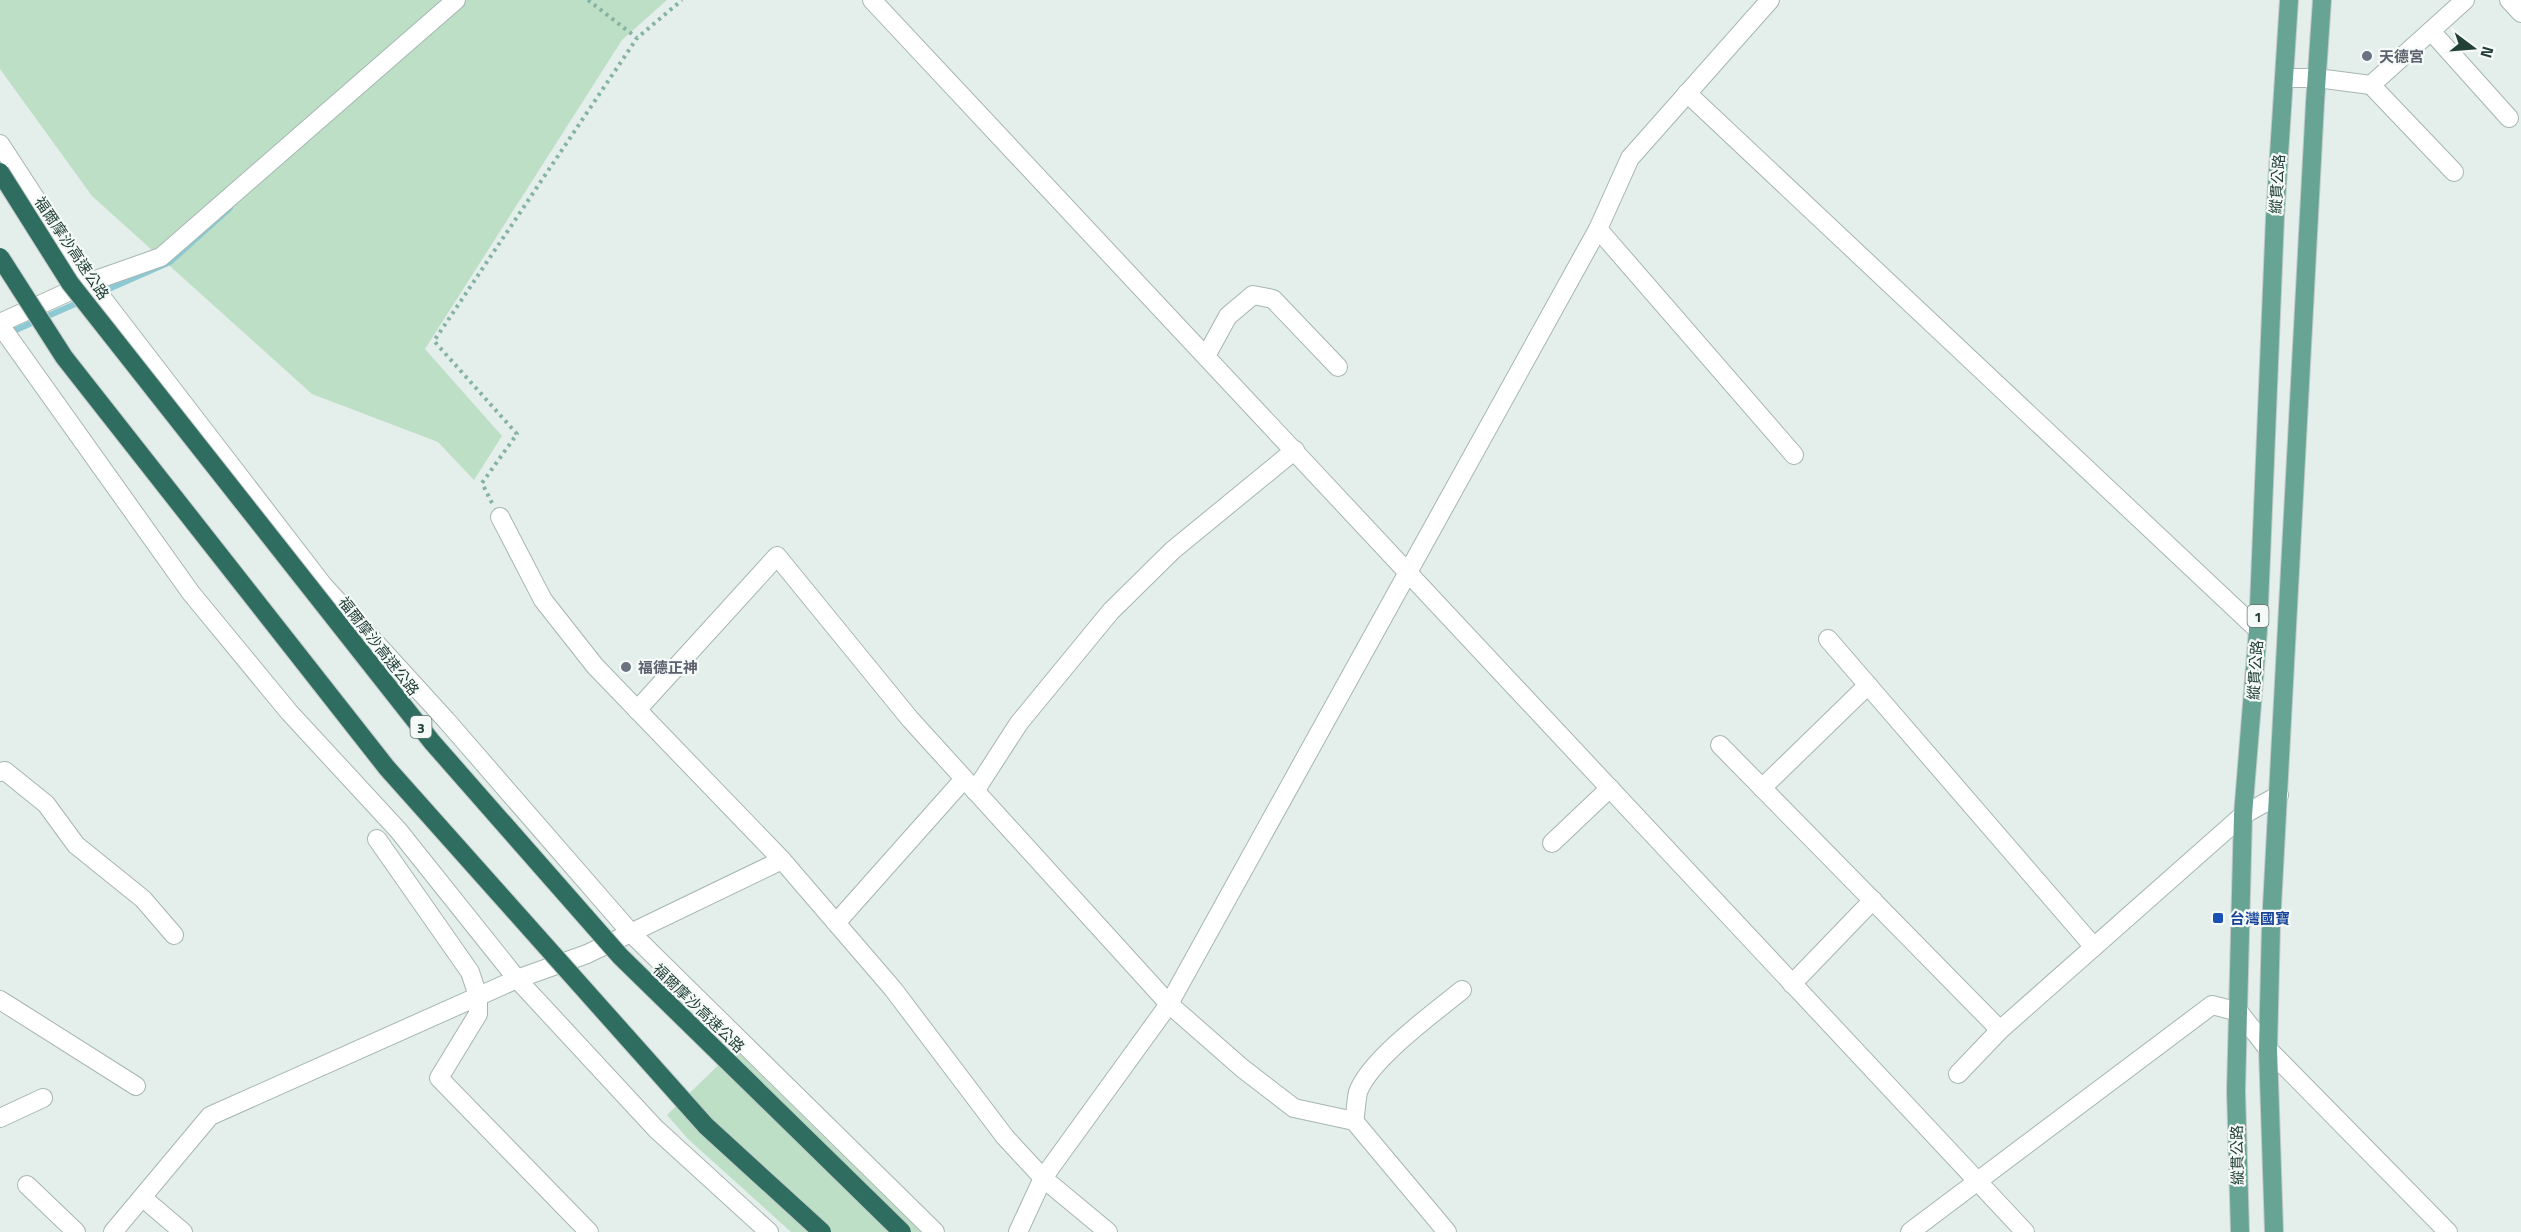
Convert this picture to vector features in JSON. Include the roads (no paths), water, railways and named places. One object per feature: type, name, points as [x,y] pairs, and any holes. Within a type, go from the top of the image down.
[{"type":"highway","name":"福爾摩沙高速公路","points":[[0,172],[70,283],[432,742],[620,956],[902,1232]]},
{"type":"highway","points":[[0,257],[64,357],[387,768],[706,1126],[822,1232]]},
{"type":"main road","name":"縱貫公路","points":[[2241,1232],[2236,1091],[2240,1012],[2238,977],[2243,815],[2258,630],[2275,217],[2286,78],[2289,0]]},
{"type":"main road","name":"縱貫公路","points":[[2274,1232],[2268,1048],[2271,926],[2322,0]]},
{"type":"street","points":[[456,0],[161,257],[90,282],[0,324],[191,593],[289,712],[398,830],[517,979],[656,1129],[769,1232]]},
{"type":"street","points":[[873,0],[2025,1232]]},
{"type":"street","points":[[2371,85],[2465,0]]},
{"type":"street","points":[[2509,0],[2521,13]]},
{"type":"street","points":[[1017,1232],[1043,1178],[1169,1004],[1598,229],[1630,158],[1688,93],[1762,3]]},
{"type":"street","points":[[2431,31],[2509,117]]},
{"type":"street","points":[[2286,78],[2317,78],[2371,85],[2454,172]]},
{"type":"street","points":[[1688,93],[2258,630]]},
{"type":"street","points":[[0,144],[90,282],[323,585],[446,720],[631,933],[935,1232]]},
{"type":"street","points":[[1598,229],[1794,455]]},
{"type":"street","points":[[1206,356],[1228,315],[1253,295],[1273,299],[1338,367]]},
{"type":"street","points":[[836,923],[969,785],[1111,611],[1173,550],[1295,450]]},
{"type":"street","points":[[500,517],[543,600],[595,666],[782,860],[894,989],[1005,1137],[1043,1178],[1108,1232]]},
{"type":"street","points":[[637,710],[777,556],[910,719],[1169,1004],[1242,1068],[1294,1108],[1354,1120],[1447,1232]]},
{"type":"street","points":[[1828,639],[2094,947]]},
{"type":"street","points":[[1762,788],[1868,685]]},
{"type":"street","points":[[1720,745],[2000,1030]]},
{"type":"street","points":[[0,772],[5,771],[46,804],[76,845],[142,899],[174,935]]},
{"type":"street","points":[[1552,843],[1610,788]]},
{"type":"street","points":[[1958,1074],[2000,1030],[2243,815],[2279,795]]},
{"type":"street","points":[[377,839],[470,972],[478,996],[478,1014],[439,1078],[589,1232]]},
{"type":"street","points":[[113,1232],[210,1116],[517,979],[587,954],[782,860]]},
{"type":"street","points":[[1792,984],[1873,900]]},
{"type":"street","points":[[1354,1120],[1359,1092],[1373,1070],[1390,1050],[1462,990]]},
{"type":"street","points":[[0,1000],[136,1086]]},
{"type":"street","points":[[1910,1232],[2211,1005],[2240,1012],[2268,1048],[2448,1232]]},
{"type":"street","points":[[0,1118],[42,1098]]},
{"type":"street","points":[[27,1185],[76,1232]]},
{"type":"street","points":[[143,1198],[183,1232]]},
{"type":"waterway","points":[[102,292],[170,262],[230,208]]},
{"type":"waterway","points":[[9,333],[82,301]]},
{"type":"place","name":"天德宮","points":[[2367,56]]},
{"type":"place","name":"福德正神","points":[[626,667]]},
{"type":"place","name":"台灣國寶","points":[[2218,918]]}]
